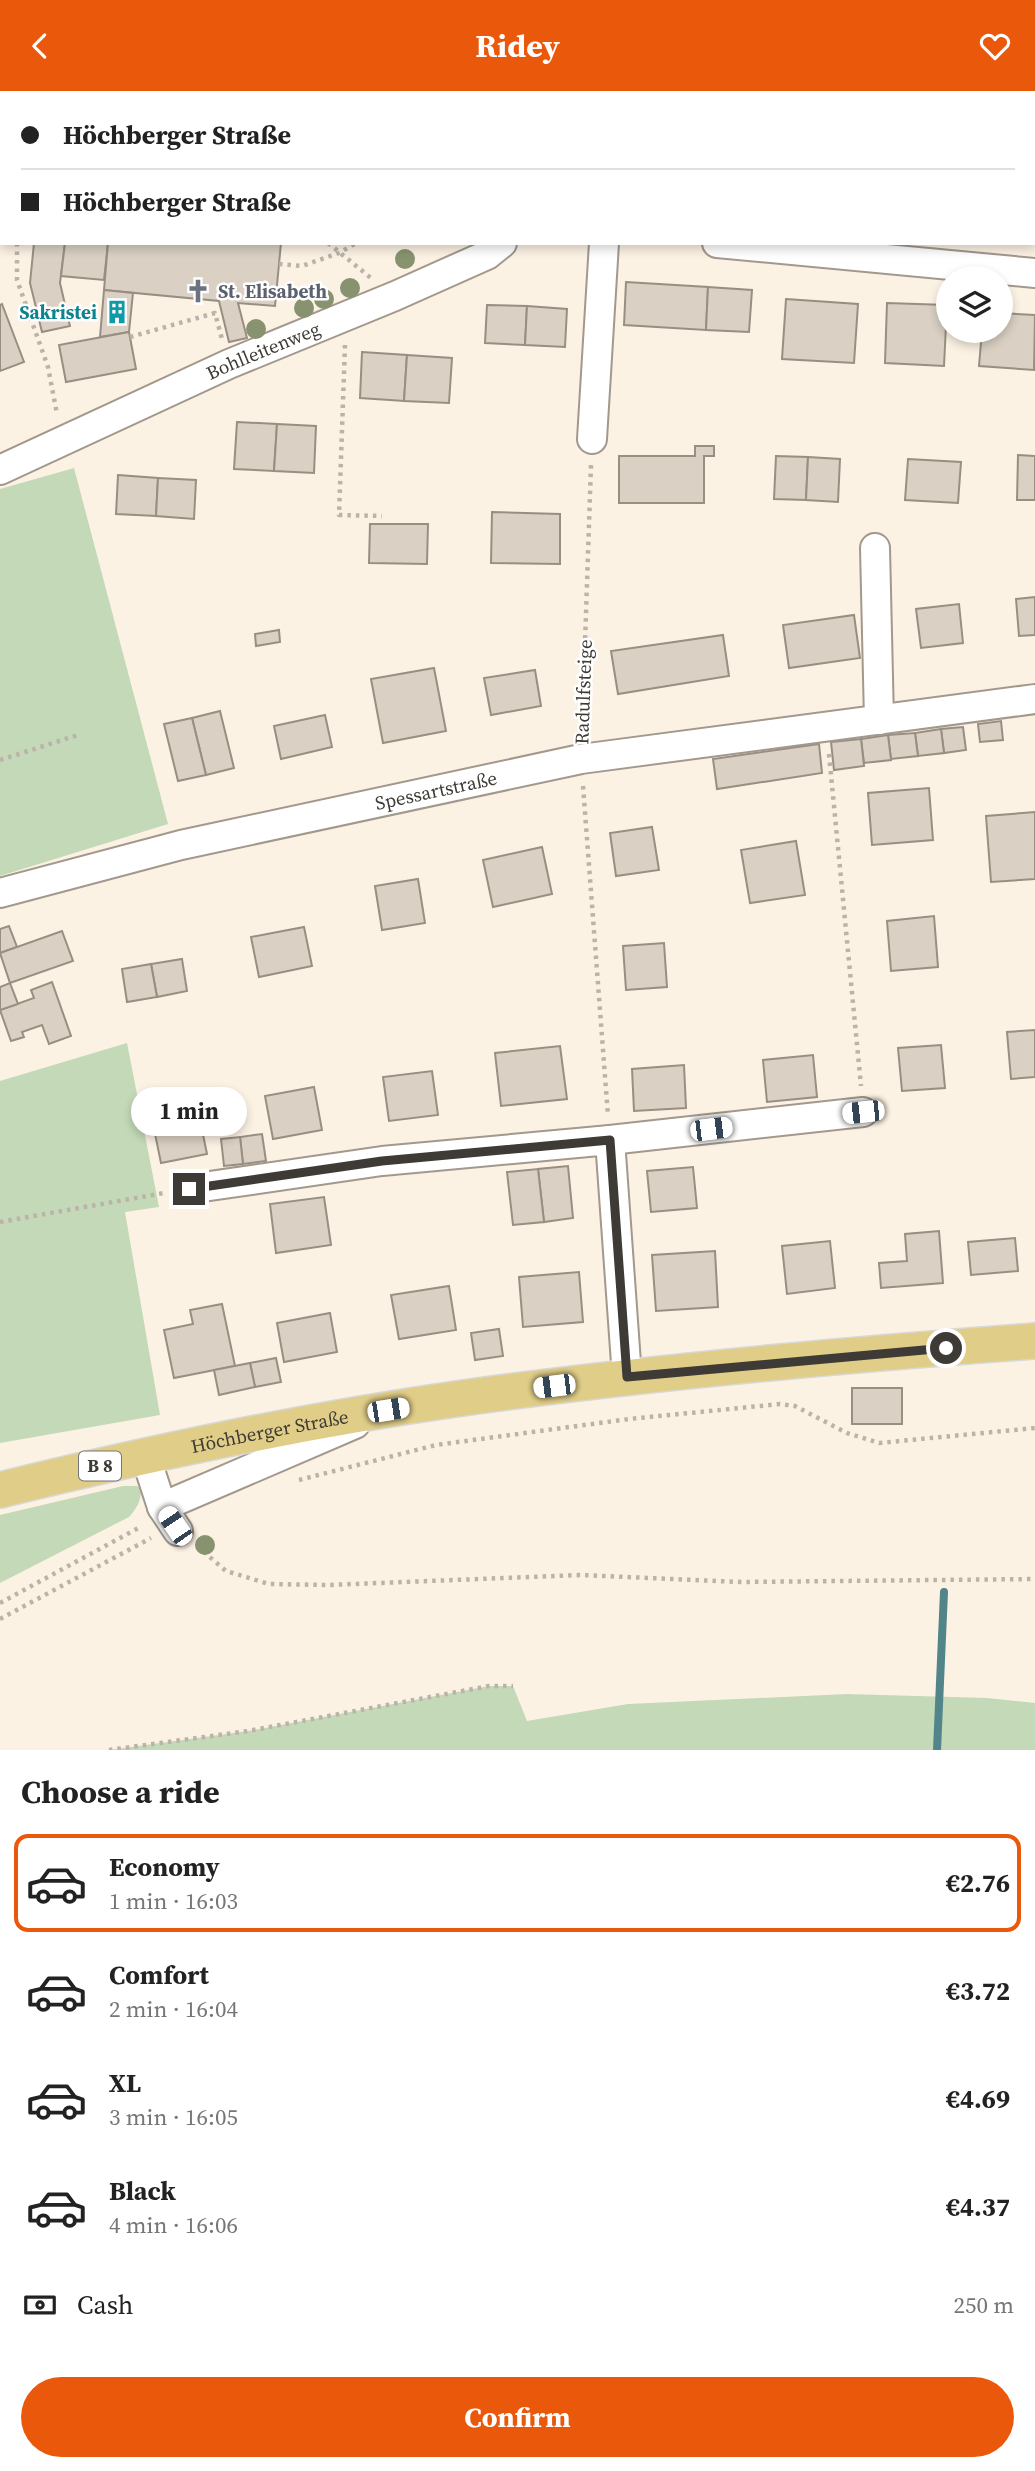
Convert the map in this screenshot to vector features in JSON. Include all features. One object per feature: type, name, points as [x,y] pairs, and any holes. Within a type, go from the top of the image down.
[{"type":"main road","name":"Höchberger Straße","points":[[0,1490],[145,1455],[388,1410],[627,1377],[1035,1341]]},
{"type":"street","name":"Bohlleitenweg","points":[[12,465],[229,364],[396,296],[487,255],[500,245]]},
{"type":"street","points":[[592,439],[604,245]]},
{"type":"street","points":[[738,245],[1035,273]]},
{"type":"street","points":[[875,548],[878,720]]},
{"type":"street","name":"Spessartstraße","points":[[0,893],[181,845],[580,759],[1035,699]]},
{"type":"street","points":[[189,1189],[382,1161],[610,1140],[863,1112]]},
{"type":"street","points":[[610,1140],[627,1377]]},
{"type":"street","points":[[145,1455],[172,1521],[388,1410]]},
{"type":"path","points":[[17,245],[17,280],[48,367],[65,441]]},
{"type":"path","points":[[330,245],[396,296]]},
{"type":"path","points":[[279,264],[302,266],[339,253],[353,245]]},
{"type":"path","points":[[130,337],[215,313],[221,335]]},
{"type":"path","points":[[346,316],[339,515],[382,516]]},
{"type":"path","name":"Radulfsteige","points":[[592,439],[580,759],[610,1140]]},
{"type":"path","points":[[826,728],[863,1112]]},
{"type":"path","points":[[0,760],[80,734]]},
{"type":"path","points":[[0,1222],[189,1189]]},
{"type":"path","points":[[297,1481],[436,1444],[629,1419],[780,1404],[795,1406],[848,1433],[879,1443],[1035,1428]]},
{"type":"path","points":[[0,1603],[157,1517],[172,1521],[226,1571],[269,1584],[328,1585],[580,1576],[741,1582],[1035,1579]]},
{"type":"path","points":[[0,1619],[172,1521]]},
{"type":"path","points":[[109,1750],[248,1731],[489,1686],[513,1686]]},
{"type":"green space","points":[[74,468],[168,824],[0,876],[0,489]]},
{"type":"green space","points":[[127,1043],[159,1207],[125,1212],[160,1415],[0,1443],[0,1081]]},
{"type":"green space","points":[[123,1486],[137,1486],[141,1489],[138,1504],[129,1517],[0,1583],[0,1515]]},
{"type":"green space","points":[[489,1686],[513,1686],[527,1721],[628,1704],[847,1694],[987,1698],[1035,1703],[1035,1750],[109,1750],[248,1731]]},
{"type":"building","points":[[34,245],[65,245],[60,283],[70,326],[42,332],[30,283]]},
{"type":"building","points":[[65,245],[108,245],[104,280],[61,276]]},
{"type":"building","name":"St. Elisabeth","points":[[108,245],[281,245],[275,306],[238,303],[247,338],[229,342],[219,301],[104,290]]},
{"type":"building","points":[[626,282],[708,287],[706,330],[624,325]]},
{"type":"building","points":[[708,287],[752,290],[749,332],[706,330]]},
{"type":"building","name":"Sakristei","points":[[104,290],[133,293],[129,332],[100,337]]},
{"type":"building","points":[[786,299],[858,304],[854,363],[782,359]]},
{"type":"building","points":[[887,303],[936,305],[936,343],[945,343],[944,366],[885,363]]},
{"type":"building","points":[[2,304],[24,362],[0,371],[0,305]]},
{"type":"building","points":[[487,305],[527,306],[525,345],[485,343]]},
{"type":"building","points":[[527,306],[567,309],[565,347],[525,345]]},
{"type":"building","points":[[1013,314],[1035,315],[1034,370],[979,366],[981,343],[1013,343]]},
{"type":"building","points":[[129,332],[136,369],[66,382],[59,345]]},
{"type":"building","points":[[362,352],[407,355],[404,401],[360,398]]},
{"type":"building","points":[[407,355],[452,358],[449,403],[404,401]]},
{"type":"building","points":[[237,422],[277,424],[274,471],[234,469]]},
{"type":"building","points":[[277,424],[316,426],[314,473],[274,471]]},
{"type":"building","points":[[695,446],[714,446],[714,456],[704,456],[704,503],[619,503],[619,456],[695,456]]},
{"type":"building","points":[[1018,455],[1035,456],[1035,500],[1017,500]]},
{"type":"building","points":[[776,456],[808,457],[806,500],[774,499]]},
{"type":"building","points":[[808,457],[840,459],[838,502],[806,500]]},
{"type":"building","points":[[908,459],[961,462],[958,503],[905,500]]},
{"type":"building","points":[[118,475],[158,478],[156,516],[116,514]]},
{"type":"building","points":[[158,478],[196,480],[194,519],[156,516]]},
{"type":"building","points":[[492,512],[560,514],[560,564],[491,563]]},
{"type":"building","points":[[370,524],[428,524],[427,564],[369,563]]},
{"type":"building","points":[[1035,597],[1035,635],[1019,636],[1016,599]]},
{"type":"building","points":[[959,604],[963,643],[921,648],[916,609]]},
{"type":"building","points":[[854,615],[860,658],[789,668],[783,625]]},
{"type":"building","points":[[279,630],[280,642],[256,646],[255,634]]},
{"type":"building","points":[[723,635],[729,676],[618,694],[611,651]]},
{"type":"building","points":[[434,668],[446,731],[383,743],[371,679]]},
{"type":"building","points":[[535,670],[541,706],[491,715],[484,678]]},
{"type":"building","points":[[220,711],[234,768],[206,775],[192,718]]},
{"type":"building","points":[[325,715],[332,747],[281,759],[274,726]]},
{"type":"building","points":[[192,718],[206,775],[178,781],[164,724]]},
{"type":"building","points":[[1001,721],[1003,740],[980,742],[978,724]]},
{"type":"building","points":[[963,727],[966,750],[944,753],[941,729]]},
{"type":"building","points":[[941,729],[944,753],[918,756],[915,733]]},
{"type":"building","points":[[915,733],[918,756],[891,759],[888,735]]},
{"type":"building","points":[[888,735],[891,760],[864,763],[861,739]]},
{"type":"building","points":[[861,739],[864,766],[834,770],[831,742]]},
{"type":"building","points":[[819,744],[822,773],[717,789],[713,759]]},
{"type":"building","points":[[929,788],[933,840],[872,845],[868,793]]},
{"type":"building","points":[[1035,812],[1035,879],[991,882],[986,816]]},
{"type":"building","points":[[652,827],[659,870],[616,876],[610,833]]},
{"type":"building","points":[[796,841],[805,895],[750,903],[741,850]]},
{"type":"building","points":[[542,847],[552,894],[493,907],[483,860]]},
{"type":"building","points":[[418,879],[425,923],[382,930],[375,886]]},
{"type":"building","points":[[934,916],[938,967],[891,971],[887,921]]},
{"type":"building","points":[[9,926],[17,947],[0,953],[0,929]]},
{"type":"building","points":[[304,927],[312,966],[259,977],[251,937]]},
{"type":"building","points":[[62,931],[73,961],[10,983],[0,953]]},
{"type":"building","points":[[664,943],[667,987],[626,990],[623,946]]},
{"type":"building","points":[[182,959],[187,991],[157,997],[151,964]]},
{"type":"building","points":[[151,964],[157,997],[127,1002],[122,969]]},
{"type":"building","points":[[52,982],[71,1036],[49,1044],[42,1025],[22,1032],[24,1037],[11,1041],[0,1010],[34,998],[31,990]]},
{"type":"building","points":[[10,983],[18,1004],[0,1010],[0,987]]},
{"type":"building","points":[[1035,1030],[1035,1077],[1011,1079],[1007,1032]]},
{"type":"building","points":[[941,1045],[945,1088],[902,1091],[898,1048]]},
{"type":"building","points":[[560,1046],[567,1099],[501,1106],[495,1053]]},
{"type":"building","points":[[813,1055],[817,1097],[767,1102],[763,1060]]},
{"type":"building","points":[[684,1065],[686,1108],[634,1111],[632,1069]]},
{"type":"building","points":[[432,1071],[438,1115],[389,1121],[383,1077]]},
{"type":"building","points":[[314,1087],[322,1130],[273,1139],[265,1096]]},
{"type":"building","points":[[200,1120],[207,1154],[161,1163],[154,1129]]},
{"type":"building","points":[[262,1134],[266,1161],[243,1164],[240,1137]]},
{"type":"building","points":[[240,1137],[243,1164],[224,1166],[221,1139]]},
{"type":"building","points":[[568,1166],[573,1218],[544,1222],[538,1169]]},
{"type":"building","points":[[693,1167],[697,1208],[651,1212],[647,1171]]},
{"type":"building","points":[[538,1169],[544,1222],[513,1225],[507,1172]]},
{"type":"building","points":[[324,1197],[331,1245],[276,1253],[270,1204]]},
{"type":"building","points":[[939,1231],[943,1283],[881,1288],[879,1263],[907,1261],[905,1234]]},
{"type":"building","points":[[1015,1238],[1018,1271],[971,1275],[968,1242]]},
{"type":"building","points":[[830,1241],[835,1288],[787,1294],[782,1246]]},
{"type":"building","points":[[715,1251],[718,1307],[656,1311],[652,1255]]},
{"type":"building","points":[[579,1272],[583,1322],[523,1327],[519,1277]]},
{"type":"building","points":[[449,1286],[456,1330],[399,1339],[391,1295]]},
{"type":"building","points":[[222,1304],[235,1366],[174,1378],[164,1330],[193,1324],[190,1310]]},
{"type":"building","points":[[330,1313],[337,1352],[284,1362],[277,1323]]},
{"type":"building","points":[[499,1329],[503,1356],[475,1360],[471,1333]]},
{"type":"building","points":[[276,1358],[281,1382],[255,1387],[250,1363]]},
{"type":"building","points":[[250,1363],[255,1387],[219,1395],[214,1370]]},
{"type":"building","points":[[852,1388],[902,1388],[902,1424],[852,1424]]},
{"type":"waterway","points":[[937,1750],[944,1592]]},
{"type":"place","name":"St. Elisabeth","points":[[198,291]]},
{"type":"place","name":"Sakristei","points":[[117,312]]},
{"type":"route","points":[[189,1189],[382,1161],[610,1140],[627,1377],[946,1348]]}]
